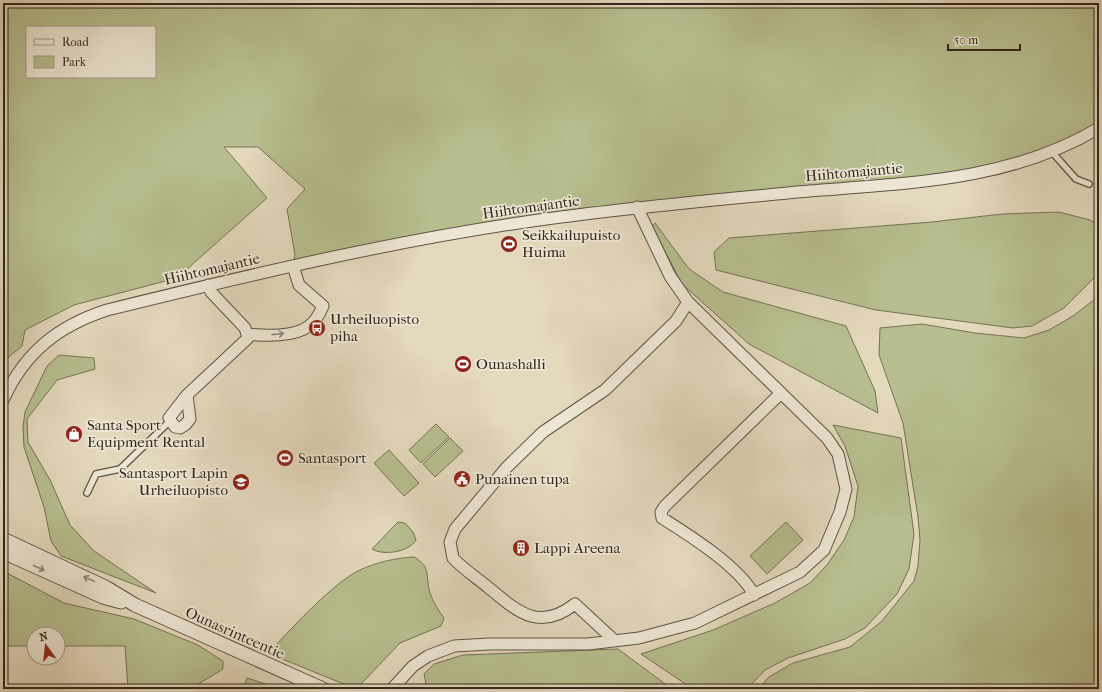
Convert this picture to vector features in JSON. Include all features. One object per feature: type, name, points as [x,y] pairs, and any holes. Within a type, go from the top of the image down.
[{"type":"street","name":"Hiihtomajantie","points":[[3,400],[25,362],[45,342],[70,325],[108,310],[208,285],[380,247],[512,223],[637,207],[952,178],[1000,169],[1052,152],[1099,128]]},
{"type":"street","points":[[392,689],[413,666],[428,656],[454,646],[489,644],[588,644],[615,642],[679,628],[754,595],[800,572],[824,550],[840,512],[846,489],[838,454],[827,438],[780,394],[688,302],[670,276],[637,207]]},
{"type":"street","points":[[248,334],[263,336],[292,334],[313,323],[323,306],[299,285],[292,266]]},
{"type":"street","points":[[187,395],[190,419],[180,428],[175,427],[169,418],[187,395],[248,338],[245,328],[211,292],[208,285]]},
{"type":"street","points":[[615,642],[575,604],[566,611],[544,618],[536,618],[517,611],[453,558],[450,548],[451,536],[469,511],[534,440],[604,390],[676,321],[688,302]]},
{"type":"street","points":[[754,595],[748,583],[737,572],[682,530],[662,518],[661,512],[665,506],[780,394]]},
{"type":"street","name":"Ounasrinteentie","points":[[3,539],[107,588],[135,605],[323,689]]},
{"type":"street","name":"Ounasrinteentie","points":[[3,552],[103,597],[135,605]]},
{"type":"lane","points":[[1052,152],[1076,179],[1089,184]]},
{"type":"lane","points":[[87,493],[96,474],[120,469],[170,421]]},
{"type":"green space","points":[[3,3],[1099,3],[1099,128],[1000,169],[661,204],[293,266],[295,255],[287,209],[305,189],[258,147],[224,147],[267,198],[177,278],[74,305],[25,330],[22,346],[3,362]]},
{"type":"green space","points":[[1059,212],[1090,220],[1099,225],[1099,273],[1064,308],[1032,326],[1013,328],[876,310],[716,270],[714,252],[729,238],[932,222],[1002,214]]},
{"type":"green space","points":[[655,223],[689,269],[723,292],[846,326],[875,391],[878,413],[749,344],[682,284],[652,226]]},
{"type":"green space","points":[[1099,296],[1099,689],[758,689],[769,677],[793,663],[850,647],[882,621],[914,581],[918,566],[920,540],[918,517],[903,423],[879,355],[880,328],[922,324],[975,333],[1024,338],[1049,330],[1073,316]]},
{"type":"green space","points":[[59,355],[94,358],[95,369],[57,380],[27,419],[28,442],[50,480],[70,525],[94,551],[156,593],[61,556],[51,541],[44,507],[24,447],[23,427],[25,412],[47,366]]},
{"type":"green space","points":[[436,424],[449,437],[421,463],[409,450]]},
{"type":"green space","points":[[833,425],[901,438],[914,534],[909,569],[897,594],[865,628],[845,639],[788,658],[765,670],[747,689],[693,689],[641,654],[713,630],[775,603],[810,583],[827,565],[844,540],[854,517],[858,486],[845,446]]},
{"type":"green space","points":[[450,438],[463,451],[435,477],[423,464]]},
{"type":"green space","points":[[389,450],[419,483],[404,496],[374,463]]},
{"type":"green space","points":[[398,522],[405,523],[413,532],[416,540],[413,544],[396,552],[383,552],[372,549]]},
{"type":"green space","points":[[786,522],[803,540],[767,574],[750,556]]},
{"type":"green space","points":[[414,557],[426,568],[431,596],[444,618],[441,626],[400,643],[361,684],[351,687],[275,656],[273,648],[326,594],[349,576],[366,567],[393,559]]},
{"type":"green space","points":[[3,571],[64,603],[134,619],[198,645],[223,661],[223,669],[190,689],[128,689],[125,646],[66,646],[66,626],[26,626],[26,646],[3,646]]},
{"type":"green space","points":[[618,649],[672,689],[427,689],[424,674],[434,664],[463,655]]},
{"type":"green space","points":[[247,678],[281,689],[244,689]]},
{"type":"place","name":"Seikkailupuisto Huima","points":[[509,244]]},
{"type":"place","name":"Urheiluopisto piha","points":[[317,328]]},
{"type":"place","name":"Ounashalli","points":[[463,364]]},
{"type":"place","name":"Santa Sport Equipment Rental","points":[[74,434]]},
{"type":"place","name":"Santasport","points":[[285,458]]},
{"type":"place","name":"Punainen tupa","points":[[462,479]]},
{"type":"place","name":"Santasport Lapin Urheiluopisto","points":[[241,482]]},
{"type":"place","name":"Lappi Areena","points":[[521,548]]}]
